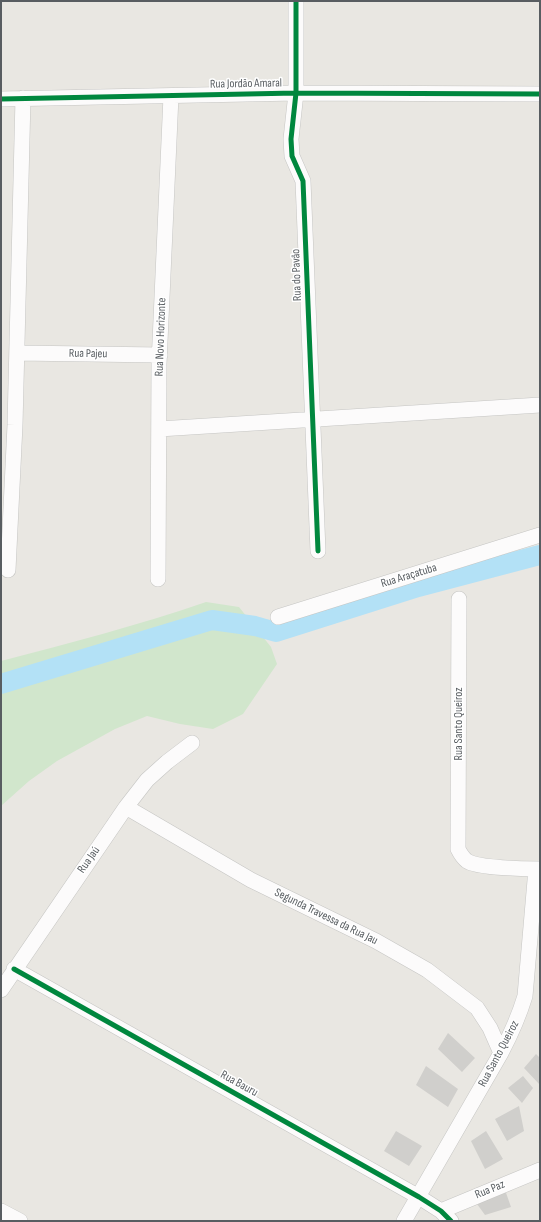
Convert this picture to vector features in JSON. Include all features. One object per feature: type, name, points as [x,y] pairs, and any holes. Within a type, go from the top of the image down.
[{"type":"street","name":"Rua do Pavão","points":[[296,1],[296,93],[291,139],[292,156],[303,181],[318,551]]},
{"type":"street","name":"Rua Jordão Amaral","points":[[1,99],[296,93],[540,94]]},
{"type":"street","name":"Rua Novo Horizonte","points":[[158,579],[160,355],[170,96]]},
{"type":"street","points":[[8,570],[8,425],[16,353],[23,98]]},
{"type":"street","name":"Rua Pajeu","points":[[16,353],[160,355]]},
{"type":"street","points":[[159,429],[540,405]]},
{"type":"street","name":"Rua Araçatuba","points":[[278,617],[540,535]]},
{"type":"street","name":"Rua Santo Queiroz","points":[[404,1221],[501,1053],[515,1024],[525,996],[538,869],[481,866],[468,862],[458,849],[460,599]]},
{"type":"street","name":"Rua Jaú","points":[[1,990],[126,807],[147,780],[167,762],[192,743]]},
{"type":"street","name":"Segunda Travessa da Rua Jau","points":[[126,807],[251,880],[376,941],[427,970],[477,1008],[490,1028],[501,1053]]},
{"type":"street","name":"Rua Bauru","points":[[14,969],[419,1197],[446,1216]]},
{"type":"street","name":"Rua Paz","points":[[446,1216],[540,1170]]},
{"type":"street","points":[[1,1210],[20,1221]]},
{"type":"green space","points":[[206,602],[239,607],[271,647],[277,664],[243,714],[213,729],[180,724],[147,716],[115,729],[57,761],[29,781],[1,806],[1,661],[130,626]]},
{"type":"building","points":[[448,1033],[475,1058],[462,1072],[438,1049]]},
{"type":"building","points":[[536,1054],[540,1058],[540,1085],[524,1068]]},
{"type":"building","points":[[426,1066],[458,1089],[448,1107],[416,1085]]},
{"type":"building","points":[[523,1076],[533,1088],[522,1103],[508,1088]]},
{"type":"building","points":[[519,1106],[524,1131],[507,1141],[495,1119]]},
{"type":"building","points":[[396,1131],[422,1146],[409,1166],[384,1151]]},
{"type":"building","points":[[486,1131],[503,1159],[485,1169],[471,1141]]},
{"type":"building","points":[[505,1190],[511,1207],[485,1215],[477,1204]]},
{"type":"waterway","points":[[1,684],[212,620],[255,626],[276,632],[418,587],[540,555]]},
{"type":"cycle path","points":[[296,1],[296,93],[291,139],[292,156],[303,181],[318,551]]},
{"type":"cycle path","points":[[1,99],[296,93],[540,94]]},
{"type":"cycle path","points":[[14,969],[419,1197],[441,1211],[451,1221]]}]
